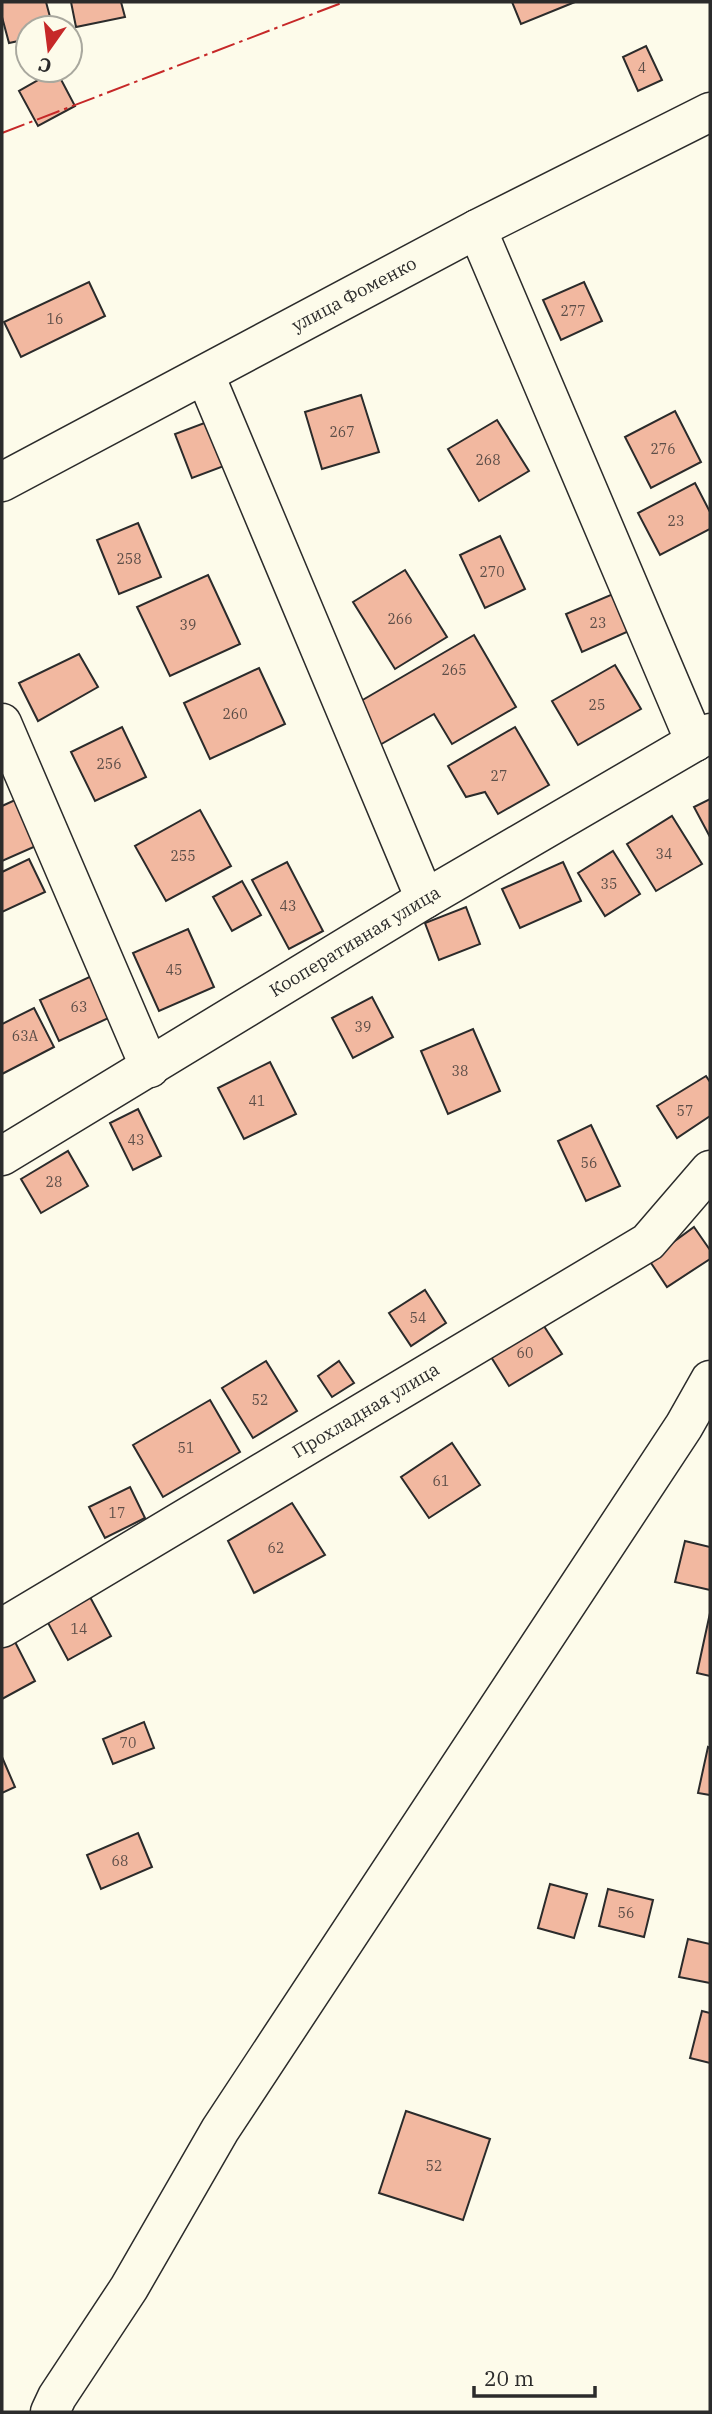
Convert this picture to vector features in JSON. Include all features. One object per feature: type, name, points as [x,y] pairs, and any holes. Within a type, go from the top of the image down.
[{"type":"street","name":"улица Фоменко","points":[[2,482],[477,229],[710,112]]},
{"type":"street","points":[[477,229],[703,738]]},
{"type":"street","points":[[205,375],[425,899]]},
{"type":"street","points":[[2,723],[150,1068]]},
{"type":"street","name":"Кооперативная улица","points":[[2,1156],[425,899],[703,738]]},
{"type":"street","name":"Прохладная улица","points":[[2,1628],[648,1242],[710,1170]]},
{"type":"street","points":[[50,2412],[57,2397],[129,2288],[220,2130],[676,1437],[710,1380]]},
{"type":"building","points":[[2,2],[46,2],[49,14],[14,14],[14,42],[9,43],[2,17]]},
{"type":"building","points":[[71,2],[121,2],[125,17],[84,25],[84,14],[73,14]]},
{"type":"building","points":[[512,2],[575,2],[521,24]]},
{"type":"building","points":[[646,46],[662,80],[638,91],[623,57]]},
{"type":"building","points":[[31,84],[63,84],[75,106],[38,126],[19,91]]},
{"type":"building","points":[[89,282],[105,316],[21,357],[4,322]]},
{"type":"building","points":[[584,282],[602,321],[561,340],[543,300]]},
{"type":"building","points":[[361,395],[379,452],[322,469],[305,412]]},
{"type":"building","points":[[675,411],[701,462],[651,488],[625,437]]},
{"type":"building","points":[[497,420],[529,471],[479,501],[448,449]]},
{"type":"building","points":[[207,422],[224,466],[192,478],[175,434]]},
{"type":"building","points":[[695,483],[710,512],[710,529],[660,555],[638,513]]},
{"type":"building","points":[[138,523],[161,577],[119,594],[97,540]]},
{"type":"building","points":[[500,536],[525,589],[485,608],[460,555]]},
{"type":"building","points":[[405,570],[447,637],[395,669],[353,602]]},
{"type":"building","points":[[208,575],[240,644],[170,676],[137,607]]},
{"type":"building","points":[[613,594],[629,631],[582,652],[566,614]]},
{"type":"building","points":[[474,635],[516,707],[452,744],[434,714],[378,746],[354,705]]},
{"type":"building","points":[[79,654],[98,687],[38,721],[19,683]]},
{"type":"building","points":[[615,665],[641,709],[578,745],[552,701]]},
{"type":"building","points":[[259,668],[285,724],[210,759],[184,703]]},
{"type":"building","points":[[122,727],[146,777],[95,801],[71,752]]},
{"type":"building","points":[[515,727],[549,785],[498,814],[485,792],[466,797],[448,766]]},
{"type":"building","points":[[710,799],[710,837],[694,807]]},
{"type":"building","points":[[15,800],[36,846],[2,861],[2,806]]},
{"type":"building","points":[[200,810],[231,866],[166,901],[135,846]]},
{"type":"building","points":[[672,816],[702,864],[656,891],[627,844]]},
{"type":"building","points":[[613,851],[640,894],[605,916],[578,873]]},
{"type":"building","points":[[29,859],[45,892],[2,912],[2,872]]},
{"type":"building","points":[[287,862],[323,931],[289,949],[252,880]]},
{"type":"building","points":[[563,862],[581,901],[520,928],[502,889]]},
{"type":"building","points":[[242,881],[261,915],[232,931],[213,897]]},
{"type":"building","points":[[466,907],[480,944],[439,960],[425,923]]},
{"type":"building","points":[[188,929],[214,987],[159,1011],[133,953]]},
{"type":"building","points":[[98,973],[117,1014],[59,1041],[40,1000]]},
{"type":"building","points":[[372,997],[393,1037],[353,1058],[332,1018]]},
{"type":"building","points":[[34,1008],[54,1047],[2,1074],[2,1024]]},
{"type":"building","points":[[473,1029],[500,1091],[448,1114],[421,1051]]},
{"type":"building","points":[[270,1062],[296,1114],[244,1139],[218,1088]]},
{"type":"building","points":[[706,1076],[710,1082],[710,1116],[677,1138],[657,1106]]},
{"type":"building","points":[[138,1109],[161,1156],[133,1170],[110,1123]]},
{"type":"building","points":[[591,1125],[620,1186],[586,1201],[558,1141]]},
{"type":"building","points":[[68,1151],[88,1186],[41,1213],[21,1179]]},
{"type":"building","points":[[694,1227],[710,1250],[710,1259],[667,1287],[649,1260]]},
{"type":"building","points":[[425,1290],[446,1323],[411,1346],[389,1313]]},
{"type":"building","points":[[540,1320],[562,1354],[509,1386],[488,1352]]},
{"type":"building","points":[[266,1361],[297,1411],[253,1438],[222,1388]]},
{"type":"building","points":[[339,1361],[354,1383],[332,1397],[318,1376]]},
{"type":"building","points":[[210,1400],[240,1452],[163,1497],[133,1445]]},
{"type":"building","points":[[452,1443],[480,1485],[429,1518],[401,1477]]},
{"type":"building","points":[[130,1487],[145,1518],[105,1538],[89,1507]]},
{"type":"building","points":[[292,1503],[325,1555],[254,1593],[228,1541]]},
{"type":"building","points":[[685,1541],[710,1547],[710,1590],[675,1582]]},
{"type":"building","points":[[90,1597],[111,1636],[68,1660],[47,1621]]},
{"type":"building","points":[[710,1613],[710,1676],[697,1673]]},
{"type":"building","points":[[13,1638],[35,1681],[2,1699],[2,1644]]},
{"type":"building","points":[[144,1722],[154,1748],[113,1764],[103,1739]]},
{"type":"building","points":[[708,1747],[710,1748],[710,1795],[698,1793]]},
{"type":"building","points":[[2,1757],[15,1787],[2,1793]]},
{"type":"building","points":[[138,1833],[152,1867],[101,1889],[87,1855]]},
{"type":"building","points":[[550,1884],[587,1894],[574,1938],[538,1928]]},
{"type":"building","points":[[608,1889],[653,1900],[644,1937],[599,1926]]},
{"type":"building","points":[[688,1939],[710,1944],[710,1983],[679,1977]]},
{"type":"building","points":[[702,2011],[710,2013],[710,2063],[690,2058]]},
{"type":"building","points":[[406,2111],[490,2139],[463,2220],[379,2193]]},
{"type":"power","points":[[2,133],[344,2]]}]
